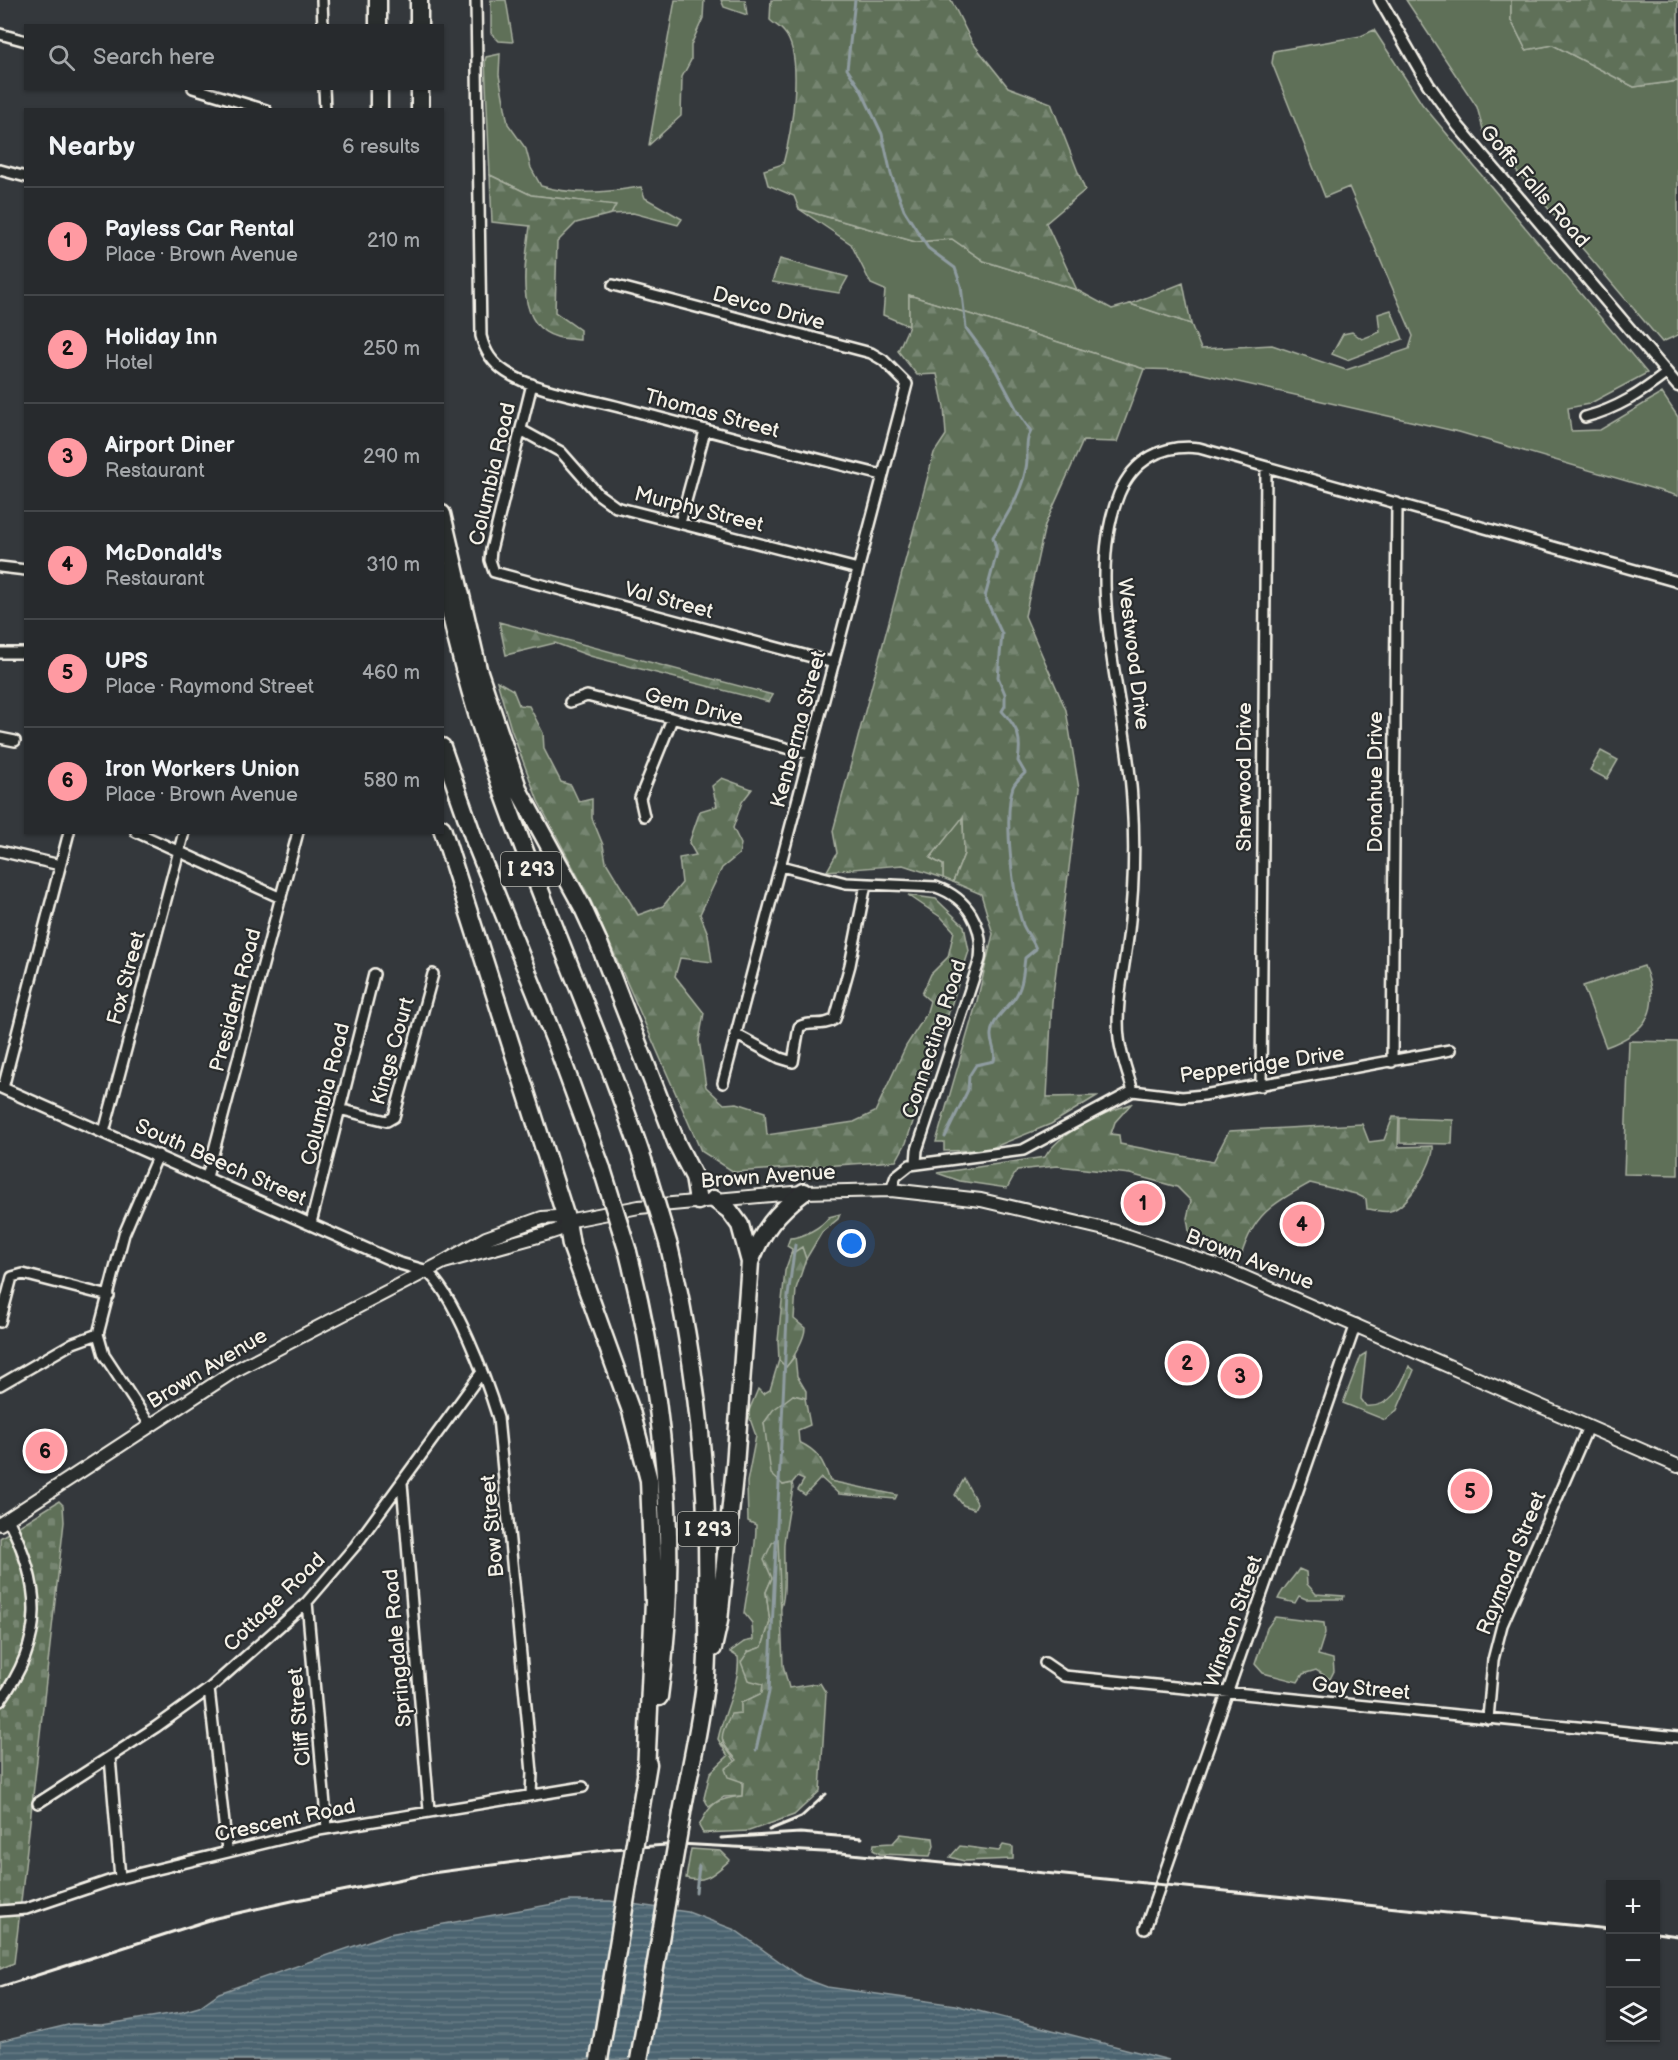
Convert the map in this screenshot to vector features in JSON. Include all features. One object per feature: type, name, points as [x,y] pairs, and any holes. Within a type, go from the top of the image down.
[{"type":"highway","points":[[378,0],[378,24]]},
{"type":"highway","points":[[419,0],[419,24]]},
{"type":"highway","points":[[379,90],[379,108]]},
{"type":"highway","points":[[420,90],[420,108]]},
{"type":"highway","points":[[444,523],[478,669],[519,791],[582,906],[598,941],[677,1144],[706,1200],[729,1210],[740,1225],[750,1262]]},
{"type":"highway","name":"I 293","points":[[444,581],[454,631],[483,736],[517,834],[620,1092],[643,1160],[669,1246],[684,1312],[702,1432],[708,1538],[706,1675],[639,2060]]},
{"type":"highway","name":"I 293","points":[[444,753],[475,842],[557,1046],[602,1169],[628,1252],[652,1354],[669,1529],[663,1669],[598,2060]]},
{"type":"highway","points":[[444,834],[567,1221],[571,1245],[634,1420],[649,1480],[654,1602],[646,1772]]},
{"type":"highway","points":[[706,1675],[719,1621],[750,1262],[767,1225],[778,1211],[804,1192]]},
{"type":"main road","name":"Brown Avenue","points":[[4,1522],[234,1371],[486,1238],[542,1218],[556,1217],[567,1221],[629,1209],[804,1192],[891,1190],[981,1200],[1113,1231],[1221,1266],[1678,1466]]},
{"type":"street","points":[[322,0],[323,24]]},
{"type":"street","name":"Thomas Street","points":[[476,0],[481,336],[486,352],[497,366],[513,377],[532,384],[882,476]]},
{"type":"street","name":"Goffs Falls Road","points":[[1380,0],[1428,84],[1458,126],[1678,386]]},
{"type":"street","points":[[0,33],[24,40]]},
{"type":"street","points":[[200,90],[259,108]]},
{"type":"street","points":[[324,90],[325,108]]},
{"type":"street","points":[[0,170],[24,176]]},
{"type":"street","name":"Devco Drive","points":[[613,285],[871,353],[884,360],[907,384]]},
{"type":"street","points":[[1585,417],[1608,411],[1624,403],[1667,373]]},
{"type":"street","name":"Columbia Road","points":[[494,572],[491,564],[491,550],[532,384]]},
{"type":"street","name":"Kenberma Street","points":[[723,1083],[907,384]]},
{"type":"street","name":"Murphy Street","points":[[521,430],[552,446],[569,459],[606,501],[627,510],[858,569]]},
{"type":"street","points":[[680,524],[705,431]]},
{"type":"street","name":"Westwood Drive","points":[[1133,1091],[1118,1031],[1132,900],[1133,842],[1126,732],[1104,595],[1113,515],[1119,494],[1131,475],[1146,459],[1166,449],[1199,448],[1678,582]]},
{"type":"street","name":"Sherwood Drive","points":[[1261,1086],[1266,468]]},
{"type":"street","name":"Donahue Drive","points":[[1392,1062],[1397,503]]},
{"type":"street","points":[[0,567],[24,570]]},
{"type":"street","name":"Val Street","points":[[494,572],[834,663]]},
{"type":"street","points":[[0,653],[24,653]]},
{"type":"street","name":"Gem Drive","points":[[570,702],[587,696],[809,754]]},
{"type":"street","points":[[644,816],[640,798],[672,719]]},
{"type":"street","points":[[0,738],[15,741]]},
{"type":"street","points":[[2,1088],[68,834]]},
{"type":"street","points":[[140,834],[281,898]]},
{"type":"street","name":"Fox Street","points":[[104,1132],[183,834]]},
{"type":"street","name":"President Road","points":[[207,1177],[297,834]]},
{"type":"street","points":[[0,851],[60,865]]},
{"type":"street","name":"Connecting Road","points":[[781,866],[824,879],[866,884],[925,885],[946,891],[969,910],[981,937],[977,972],[917,1150],[916,1163]]},
{"type":"street","points":[[735,1034],[780,1058],[793,1062],[799,1027],[806,1024],[821,1026],[834,1019],[850,965],[866,884]]},
{"type":"street","name":"Columbia Road","points":[[311,1223],[374,974]]},
{"type":"street","name":"Kings Court","points":[[339,1109],[387,1121],[394,1117],[433,974]]},
{"type":"street","name":"Pepperidge Drive","points":[[1133,1091],[1182,1097],[1261,1086],[1450,1050]]},
{"type":"street","name":"South Beech Street","points":[[2,1088],[398,1263],[426,1271]]},
{"type":"street","points":[[891,1190],[896,1176],[903,1168],[916,1163],[1023,1150],[1133,1091]]},
{"type":"street","points":[[150,1425],[109,1364],[98,1334],[124,1234],[158,1155]]},
{"type":"street","name":"Bow Street","points":[[426,1271],[439,1284],[482,1372],[498,1418],[503,1451],[532,1773],[531,1795]]},
{"type":"street","points":[[0,1322],[12,1277],[23,1274],[109,1296]]},
{"type":"street","name":"Winston Street","points":[[1144,1929],[1356,1324]]},
{"type":"street","points":[[0,1385],[73,1343],[98,1334]]},
{"type":"street","name":"Cottage Road","points":[[38,1803],[209,1689],[307,1602],[355,1546],[482,1372]]},
{"type":"street","name":"Raymond Street","points":[[1488,1719],[1493,1660],[1502,1625],[1588,1427]]},
{"type":"street","name":"Springdale Road","points":[[402,1483],[429,1810]]},
{"type":"street","points":[[0,1701],[23,1662],[34,1618],[30,1569],[4,1522]]},
{"type":"street","name":"Cliff Street","points":[[307,1602],[327,1828]]},
{"type":"street","name":"Gay Street","points":[[1045,1663],[1064,1676],[1226,1694],[1678,1737]]},
{"type":"street","points":[[209,1689],[227,1850]]},
{"type":"street","points":[[110,1756],[120,1878]]},
{"type":"street","name":"Crescent Road","points":[[0,1911],[37,1906],[120,1878],[227,1850],[327,1828],[583,1787]]},
{"type":"green space","points":[[491,0],[506,0],[513,42],[499,41],[491,33]]},
{"type":"green space","points":[[675,0],[704,0],[703,18],[691,45],[691,60],[682,77],[681,116],[649,145]]},
{"type":"green space","points":[[721,0],[745,0],[747,15],[724,7]]},
{"type":"green space","points":[[771,0],[951,0],[972,42],[1008,87],[1051,103],[1085,190],[1046,223],[1077,290],[984,261],[952,239],[916,242],[799,209],[794,196],[768,185],[764,170],[783,164],[792,116],[795,77],[790,43],[784,32],[770,20]]},
{"type":"green space","points":[[1406,0],[1511,0],[1511,20],[1526,50],[1553,45],[1634,87],[1678,81],[1678,335],[1662,342],[1484,133],[1477,107]]},
{"type":"green space","points":[[1511,0],[1678,0],[1678,81],[1634,87],[1553,45],[1526,50],[1511,20]]},
{"type":"green space","points":[[1374,30],[1422,104],[1647,373],[1589,404],[1568,408],[1571,431],[1600,430],[1662,393],[1678,417],[1678,496],[1459,432],[1185,370],[1144,369],[909,295],[909,326],[883,315],[885,290],[871,284],[851,244],[799,209],[916,242],[952,239],[984,261],[1077,290],[1112,309],[1130,304],[1191,324],[1201,349],[1272,345],[1346,370],[1409,349],[1413,336],[1349,187],[1325,197],[1272,63],[1274,51],[1361,36]]},
{"type":"green space","points":[[500,54],[499,75],[508,124],[526,149],[531,168],[541,186],[578,192],[603,192],[641,187],[645,198],[682,219],[678,225],[633,213],[611,214],[615,205],[531,195],[490,175],[485,61],[486,57]]},
{"type":"green space","points":[[490,175],[531,195],[616,205],[611,214],[576,223],[557,242],[555,312],[580,330],[580,340],[557,337],[543,330],[533,319],[525,289],[530,226],[492,222]]},
{"type":"green space","points":[[780,259],[848,277],[839,293],[772,282]]},
{"type":"green space","points":[[1183,283],[1191,324],[1130,304]]},
{"type":"green space","points":[[909,295],[1144,369],[1117,442],[1083,441],[1045,525],[1025,616],[1066,710],[1079,789],[1052,1002],[1047,1097],[1097,1096],[1051,1124],[987,1150],[944,1151],[944,1142],[936,1142],[977,1001],[993,934],[981,894],[953,882],[964,854],[963,817],[930,858],[943,865],[943,878],[903,865],[827,871],[837,853],[833,831],[934,453],[946,435],[944,407],[937,374],[917,375],[898,351],[909,326]]},
{"type":"green space","points":[[1391,310],[1403,339],[1347,360],[1332,354],[1343,334],[1352,332],[1362,339],[1380,332],[1378,314]]},
{"type":"green space","points":[[499,622],[773,695],[769,702],[590,656],[555,643],[506,655]]},
{"type":"green space","points":[[497,681],[513,690],[519,705],[529,706],[543,733],[544,749],[561,782],[571,785],[579,802],[592,799],[592,818],[603,845],[606,862],[638,915],[663,906],[682,883],[679,858],[696,855],[689,843],[700,811],[717,806],[712,786],[722,778],[752,789],[742,802],[733,828],[741,844],[739,854],[722,868],[700,914],[708,934],[712,962],[680,958],[675,976],[704,1013],[699,1040],[706,1087],[724,1104],[737,1103],[765,1112],[767,1135],[854,1122],[875,1112],[906,1046],[926,1015],[930,1001],[922,994],[931,974],[948,957],[954,931],[942,918],[908,895],[936,899],[964,926],[969,951],[906,1143],[896,1161],[734,1172],[701,1151],[592,903],[538,801],[511,729]]},
{"type":"green space","points":[[1601,751],[1618,760],[1607,779],[1590,770]]},
{"type":"green space","points":[[963,816],[964,854],[953,882],[943,878],[943,865],[930,858]]},
{"type":"green space","points":[[1644,966],[1652,994],[1648,1017],[1632,1034],[1606,1047],[1583,986]]},
{"type":"green space","points":[[1629,1041],[1678,1042],[1678,1175],[1624,1174]]},
{"type":"green space","points":[[1131,1104],[1115,1122],[1111,1134],[1119,1135],[1120,1144],[1213,1162],[1229,1131],[1362,1124],[1369,1142],[1384,1140],[1393,1117],[1399,1117],[1398,1147],[1433,1146],[1432,1153],[1419,1183],[1397,1208],[1385,1212],[1367,1209],[1366,1199],[1356,1194],[1310,1183],[1266,1211],[1252,1229],[1241,1256],[1190,1237],[1187,1218],[1191,1201],[1177,1187],[1130,1174],[1057,1166],[1017,1170],[1007,1188],[960,1181],[937,1173],[1045,1157],[1061,1139],[1072,1131],[1109,1112]]},
{"type":"green space","points":[[1400,1118],[1453,1120],[1452,1144],[1400,1143]]},
{"type":"green space","points":[[840,1214],[838,1219],[822,1232],[806,1259],[802,1248],[791,1254],[792,1249],[787,1246],[790,1238],[806,1234],[829,1217]]},
{"type":"green space","points":[[802,1247],[806,1259],[796,1289],[794,1319],[805,1328],[798,1348],[786,1367],[779,1360],[778,1341],[785,1271],[791,1254]]},
{"type":"green space","points":[[1366,1353],[1361,1399],[1366,1406],[1375,1406],[1388,1400],[1394,1395],[1409,1366],[1414,1370],[1397,1410],[1385,1420],[1343,1403],[1361,1356]]},
{"type":"green space","points":[[795,1356],[797,1376],[806,1391],[806,1398],[793,1395],[764,1424],[783,1485],[792,1483],[793,1488],[784,1544],[782,1604],[780,1610],[778,1587],[772,1578],[766,1592],[770,1622],[762,1647],[748,1652],[763,1684],[762,1694],[741,1703],[742,1713],[722,1744],[738,1768],[742,1781],[742,1796],[724,1797],[709,1807],[704,1798],[710,1773],[728,1756],[718,1739],[737,1677],[738,1657],[730,1652],[744,1642],[753,1640],[752,1623],[744,1613],[756,1536],[756,1525],[748,1521],[747,1482],[756,1436],[748,1413],[758,1389],[763,1394],[770,1390],[779,1360],[786,1367]]},
{"type":"green space","points":[[793,1395],[805,1398],[810,1425],[798,1430],[799,1442],[819,1457],[830,1481],[897,1495],[895,1499],[839,1494],[821,1478],[805,1495],[798,1490],[804,1480],[797,1477],[792,1483],[783,1485],[771,1474],[764,1423],[773,1410]]},
{"type":"green space","points":[[964,1479],[977,1503],[974,1509],[963,1505],[955,1495]]},
{"type":"green space","points":[[59,1501],[63,1505],[64,1522],[14,1963],[0,1969],[0,1538]]},
{"type":"green space","points":[[778,1539],[783,1665],[789,1688],[820,1683],[826,1693],[820,1791],[794,1815],[749,1831],[703,1833],[699,1826],[715,1803],[742,1796],[743,1782],[728,1777],[725,1769],[737,1760],[722,1738],[731,1714],[741,1713],[741,1703],[762,1693],[763,1684],[748,1680],[741,1662],[748,1652],[762,1647],[770,1622],[766,1592],[772,1578],[764,1560],[772,1543]]},
{"type":"green space","points":[[1299,1569],[1306,1572],[1307,1584],[1316,1594],[1344,1596],[1343,1599],[1306,1599],[1299,1596],[1295,1603],[1278,1599]]},
{"type":"green space","points":[[1275,1617],[1324,1623],[1325,1633],[1318,1655],[1333,1659],[1334,1671],[1330,1679],[1316,1670],[1303,1674],[1298,1682],[1263,1673],[1255,1664],[1267,1628]]},
{"type":"green space","points":[[901,1834],[933,1838],[934,1846],[930,1856],[880,1854],[873,1850],[874,1844],[893,1843]]},
{"type":"green space","points":[[1003,1845],[1013,1847],[1013,1859],[964,1861],[950,1857],[960,1846],[999,1851]]},
{"type":"green space","points":[[691,1849],[721,1851],[730,1860],[705,1878],[686,1878]]},
{"type":"water","points":[[570,1901],[610,1901],[688,1912],[735,1930],[803,1978],[827,1987],[955,2005],[1169,2060],[0,2060],[0,2041],[72,2024],[102,2025],[182,2012],[199,2007],[219,1993],[389,1934]]},
{"type":"waterway","points":[[855,0],[847,69],[861,90],[882,134],[891,174],[904,210],[928,248],[955,268],[961,286],[966,328],[993,365],[1019,414],[1031,431],[1021,486],[993,537],[997,552],[985,597],[1002,634],[998,677],[1005,694],[1005,706],[1002,711],[1018,734],[1018,761],[1025,773],[1013,787],[1010,800],[1009,836],[1019,912],[1036,949],[1025,958],[1019,990],[992,1029],[994,1061],[976,1065],[969,1076],[968,1090],[945,1137]]},
{"type":"waterway","points":[[756,1750],[769,1692],[788,1296],[795,1245]]},
{"type":"waterway","points":[[696,1892],[699,1866]]},
{"type":"railway","points":[[769,1830],[801,1817],[826,1794]]},
{"type":"railway","points":[[721,1838],[800,1833],[862,1838]]},
{"type":"railway","points":[[0,1987],[216,1918],[292,1901],[432,1873],[613,1849],[679,1844],[841,1853],[1606,1929]]},
{"type":"railway","points":[[1660,1934],[1678,1936]]},
{"type":"place","name":"Payless Car Rental","points":[[1143,1203]]},
{"type":"place","name":"McDonald's","points":[[1302,1224]]},
{"type":"place","name":"Holiday Inn","points":[[1187,1363]]},
{"type":"place","name":"Airport Diner","points":[[1240,1376]]},
{"type":"place","name":"Iron Workers Union","points":[[45,1451]]},
{"type":"place","name":"UPS","points":[[1470,1491]]}]
